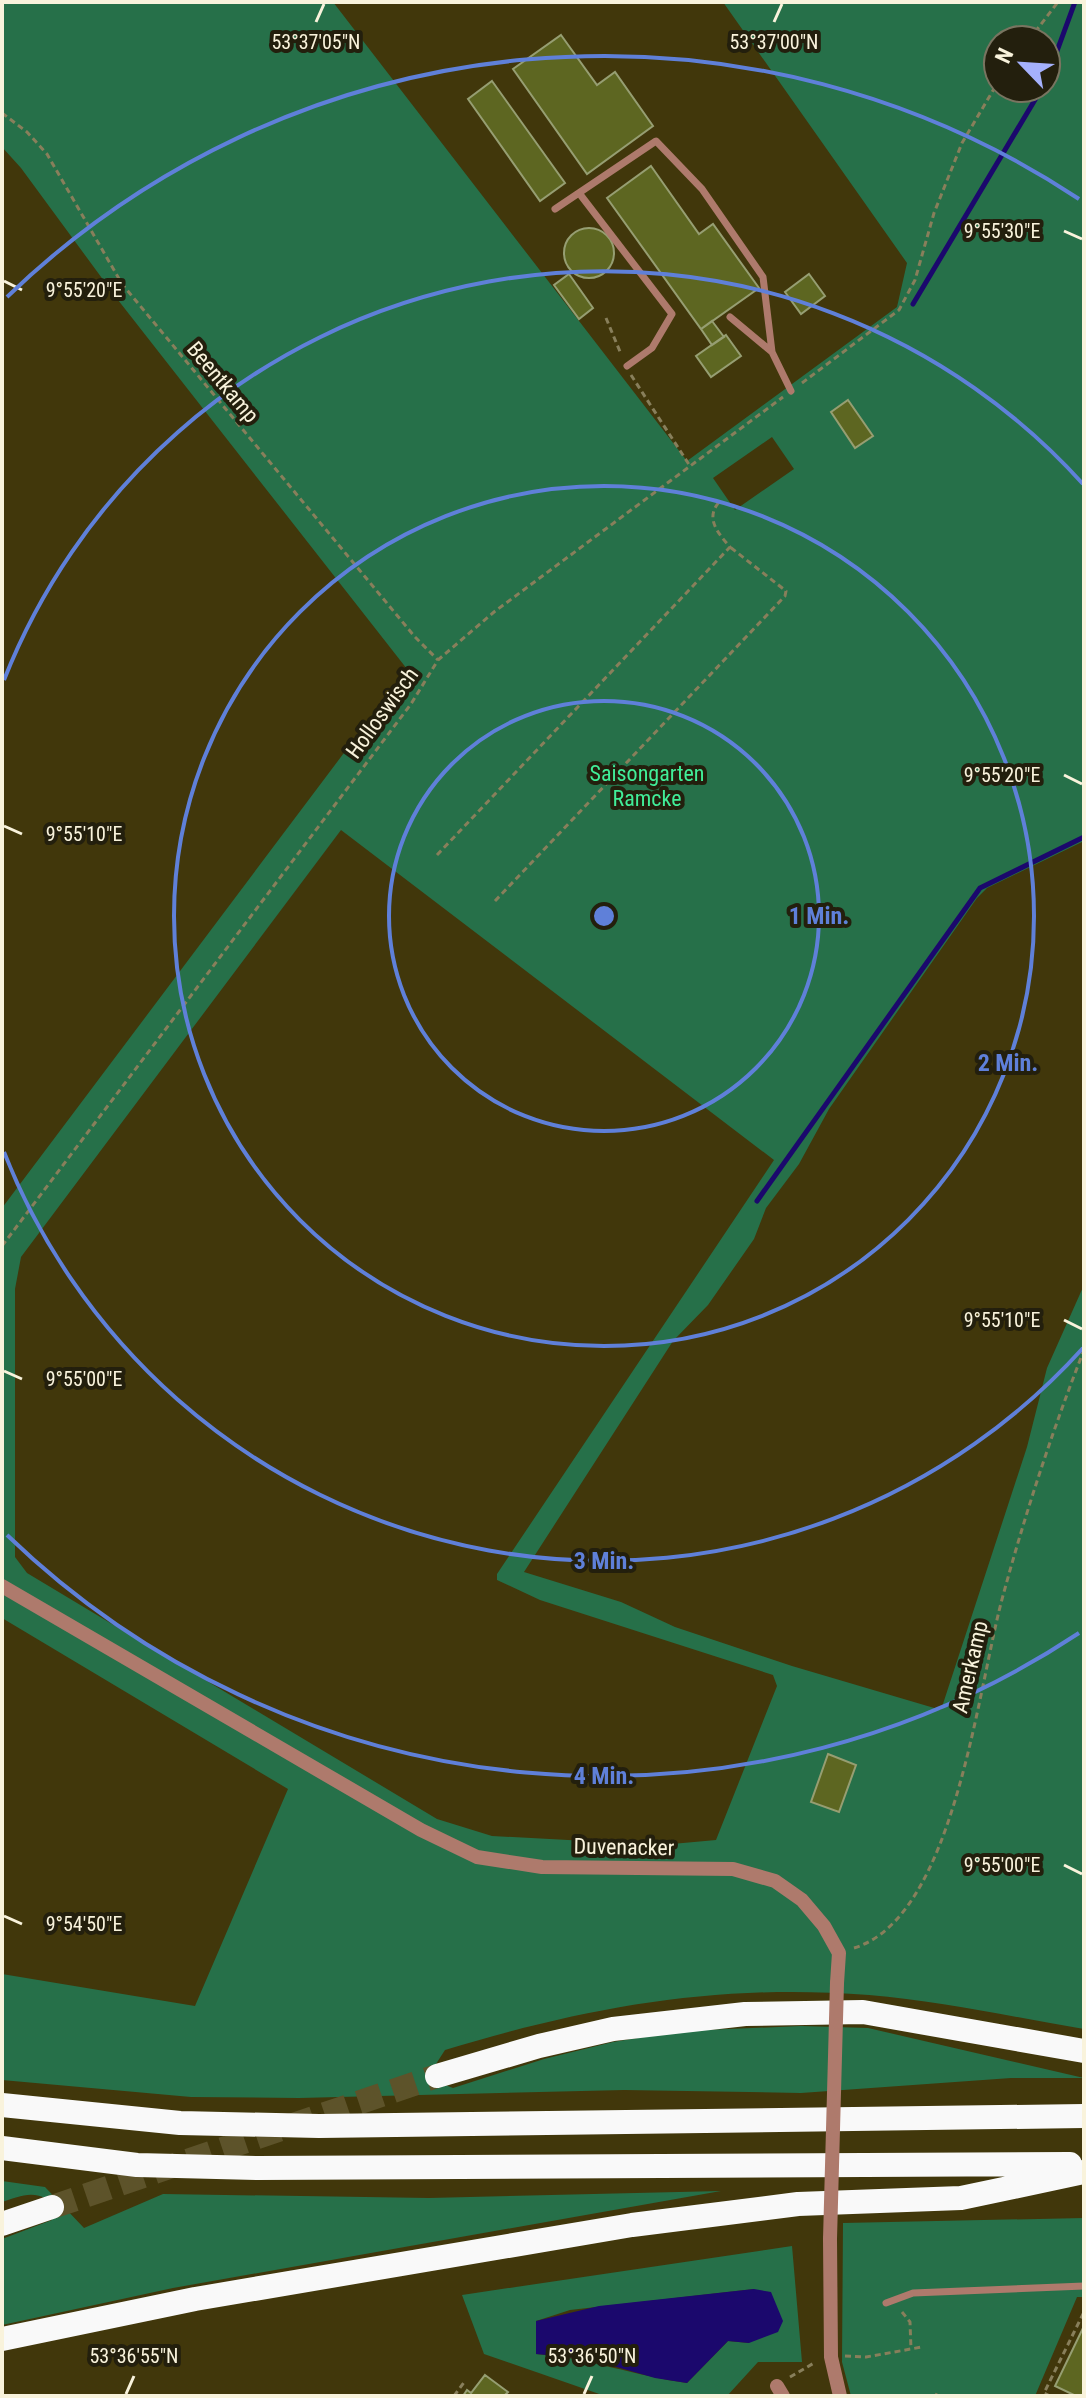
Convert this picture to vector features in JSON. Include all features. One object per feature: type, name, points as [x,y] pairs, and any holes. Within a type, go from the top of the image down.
[{"type":"highway","points":[[437,2076],[539,2046],[613,2029],[745,2014],[863,2012],[1084,2051]]},
{"type":"highway","points":[[2,2105],[180,2123],[319,2126],[1084,2116]]},
{"type":"highway","points":[[2,2148],[137,2165],[258,2168],[1084,2164]]},
{"type":"highway","points":[[2,2339],[195,2299],[632,2225],[798,2204],[961,2198],[1084,2172]]},
{"type":"highway","points":[[2,2224],[52,2207]]},
{"type":"street","name":"Duvenacker","points":[[2,1586],[408,1823],[477,1857],[542,1867],[733,1869],[775,1881],[802,1900],[824,1926],[839,1953]]},
{"type":"street","points":[[839,1953],[830,2239],[831,2357],[840,2396]]},
{"type":"lane","points":[[555,209],[656,141],[702,189],[763,277],[772,352],[791,391]]},
{"type":"lane","points":[[579,193],[672,314],[652,348],[627,366]]},
{"type":"lane","points":[[730,317],[772,352]]},
{"type":"lane","points":[[886,2303],[913,2293],[1084,2286]]},
{"type":"path","points":[[1041,24],[1058,2]]},
{"type":"path","name":"Holloswisch","points":[[2,1246],[411,704],[438,660],[494,612],[899,310],[915,280],[934,213],[962,143],[985,104]]},
{"type":"path","name":"Beentkamp","points":[[2,113],[27,132],[47,154],[122,284],[405,625],[438,660]]},
{"type":"path","points":[[606,318],[627,366],[690,466]]},
{"type":"path","points":[[495,901],[785,596],[786,591],[730,547],[712,521],[713,509],[721,500]]},
{"type":"path","points":[[437,855],[730,547]]},
{"type":"path","name":"Amerkamp","points":[[839,1953],[862,1946],[895,1924],[922,1885],[936,1852],[960,1789],[1003,1592],[1084,1350]]},
{"type":"path","points":[[886,2303],[903,2312],[910,2322],[911,2349]]},
{"type":"path","points":[[1050,2396],[1044,2393],[1084,2312]]},
{"type":"path","points":[[849,2355],[866,2357],[922,2347]]},
{"type":"path","points":[[780,2391],[816,2362]]},
{"type":"path","points":[[454,2396],[465,2381]]},
{"type":"green space","name":"Saisongarten Ramcke","points":[[2,2],[333,2],[687,461],[897,307],[907,263],[723,2],[1084,2],[1084,841],[987,888],[977,898],[829,1109],[799,1164],[766,1208],[754,1239],[708,1305],[673,1341],[524,1572],[621,1602],[675,1627],[792,1666],[941,1710],[1027,1447],[1047,1368],[1084,1285],[1084,2029],[896,1998],[814,1992],[759,1992],[654,2002],[550,2022],[445,2050],[434,2067],[440,2083],[453,2088],[544,2059],[613,2042],[681,2031],[801,2026],[868,2028],[1084,2078],[1011,2078],[801,2093],[624,2090],[299,2098],[191,2097],[2,2080],[2,1974],[195,2006],[288,1789],[2,1618],[2,1208],[407,669],[118,300],[21,168],[2,147]],"holes":[[[848,400],[873,435],[855,448],[831,412]],[[772,437],[794,469],[735,510],[713,478]],[[341,830],[774,1160],[497,1574],[497,1580],[540,1600],[773,1675],[777,1686],[716,1840],[661,1845],[492,1836],[437,1819],[27,1573],[15,1557],[15,1289],[21,1257]]]},
{"type":"green space","points":[[2,2181],[45,2187],[84,2228],[163,2194],[429,2198],[721,2191],[173,2288],[2,2325],[2,2239],[52,2220],[47,2199],[41,2196],[24,2195],[2,2202]]},
{"type":"green space","points":[[1084,2218],[1084,2297],[1077,2297],[1035,2396],[851,2396],[842,2362],[843,2223]]},
{"type":"green space","points":[[792,2246],[802,2362],[758,2362],[727,2396],[605,2396],[484,2354],[462,2295]],"holes":[[[754,2289],[749,2343],[728,2341],[687,2383],[575,2359],[536,2354],[536,2321],[570,2310]]]},
{"type":"shaded area","points":[[754,2289],[771,2292],[783,2321],[778,2332],[749,2343],[728,2341],[687,2383],[655,2378],[589,2359],[536,2354],[536,2321],[599,2306]]},
{"type":"building","points":[[561,35],[597,85],[615,72],[653,126],[587,174],[513,69]]},
{"type":"building","points":[[492,81],[565,183],[540,201],[468,99]]},
{"type":"building","points":[[651,166],[699,234],[713,224],[759,288],[701,329],[607,198]]},
{"type":"building","points":[[589,228],[607,235],[614,253],[607,271],[589,278],[571,271],[564,253],[571,235]]},
{"type":"building","points":[[569,274],[593,308],[579,319],[554,285]]},
{"type":"building","points":[[809,274],[825,296],[801,314],[785,292]]},
{"type":"building","points":[[712,321],[724,337],[712,345],[701,329]]},
{"type":"building","points":[[726,335],[741,356],[711,377],[696,356]]},
{"type":"building","points":[[848,400],[873,436],[855,448],[831,412]]},
{"type":"building","points":[[828,1754],[856,1765],[839,1812],[811,1802]]},
{"type":"building","points":[[1084,2326],[1084,2396],[1076,2396],[1055,2386]]},
{"type":"building","points":[[485,2375],[508,2392],[504,2396],[463,2396],[467,2390],[471,2393]]},
{"type":"waterway","points":[[1062,37],[1075,2]]},
{"type":"waterway","points":[[913,304],[1032,104]]},
{"type":"waterway","points":[[757,1201],[980,888],[1084,837]]},
{"type":"tunnel","points":[[52,2207],[437,2076]]}]
